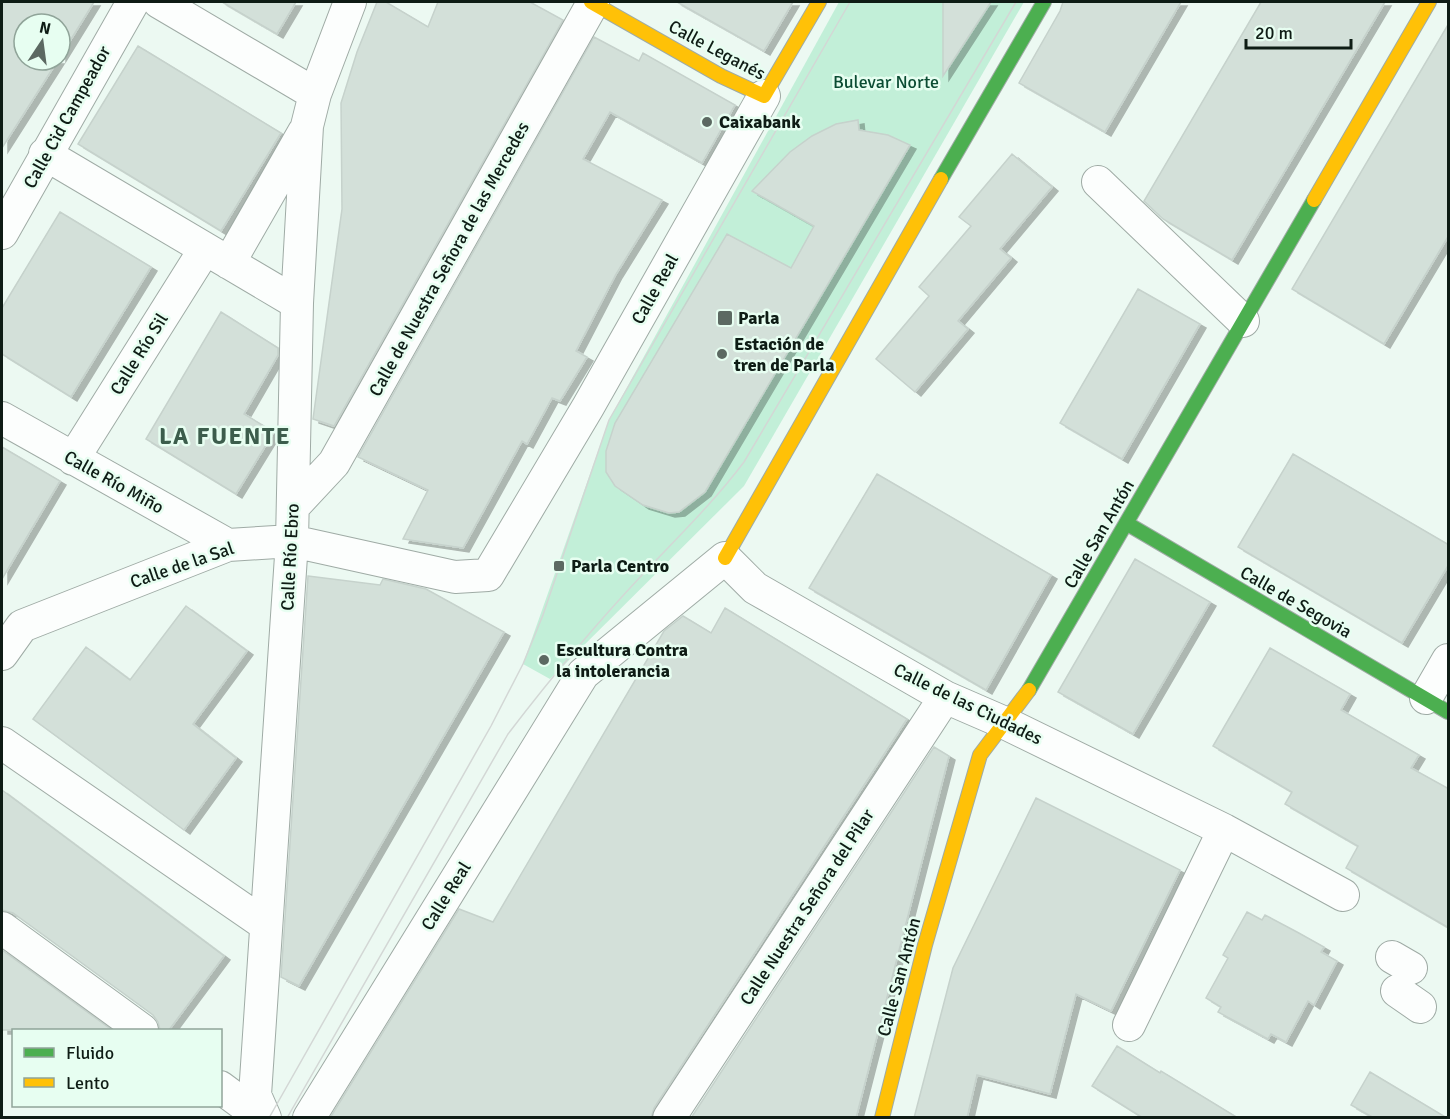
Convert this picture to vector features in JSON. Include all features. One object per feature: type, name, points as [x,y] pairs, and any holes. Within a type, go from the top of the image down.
[{"type":"street","name":"Calle Cid Campeador","points":[[4,223],[133,2]]},
{"type":"street","points":[[159,2],[315,94]]},
{"type":"street","name":"Calle Río Ebro","points":[[264,1118],[255,1095],[292,541],[297,303],[307,126],[315,94],[350,2]]},
{"type":"street","name":"Calle Leganés","points":[[592,2],[721,76],[764,96]]},
{"type":"street","name":"Calle de Nuestra Señora de las Mercedes","points":[[293,507],[334,463],[592,2]]},
{"type":"street","name":"Calle Real","points":[[488,575],[588,407],[819,2]]},
{"type":"street","points":[[725,558],[833,365],[1044,2]]},
{"type":"street","name":"Calle San Antón","points":[[882,1118],[925,945],[980,755],[1027,694],[1429,2]]},
{"type":"street","name":"Calle Río Sil","points":[[73,459],[307,126]]},
{"type":"street","points":[[45,154],[297,303]]},
{"type":"street","points":[[1098,183],[1243,321]]},
{"type":"street","name":"Calle Río Miño","points":[[2,418],[228,545]]},
{"type":"street","name":"Calle de Segovia","points":[[1126,523],[1437,705]]},
{"type":"street","name":"Calle de la Sal","points":[[2,654],[12,620],[228,545],[292,541],[455,577],[488,575]]},
{"type":"street","name":"Calle Real","points":[[309,1118],[583,674],[725,558]]},
{"type":"street","name":"Calle de las Ciudades","points":[[725,558],[755,588],[945,697],[1005,723],[1224,830],[1343,895]]},
{"type":"street","points":[[1437,705],[1449,660]]},
{"type":"street","name":"Calle Nuestra Señora del Pilar","points":[[669,1118],[945,697]]},
{"type":"street","points":[[2,743],[267,925]]},
{"type":"street","points":[[1129,1024],[1224,830]]},
{"type":"street","points":[[2,928],[141,1029]]},
{"type":"street","points":[[222,1088],[264,1118]]},
{"type":"green space","name":"Bulevar Norte","points":[[839,2],[1024,2],[744,486],[550,679],[523,664],[609,420]]},
{"type":"building","points":[[2,2],[94,2],[72,38],[72,12],[12,12],[12,72],[50,72],[2,148]]},
{"type":"building","points":[[222,2],[296,2],[277,34]]},
{"type":"building","points":[[377,2],[386,2],[428,27],[438,2],[530,2],[563,20],[334,426],[313,419],[342,209],[341,103],[357,52]]},
{"type":"building","points":[[677,2],[793,2],[764,51]]},
{"type":"building","points":[[943,2],[991,2],[943,76]]},
{"type":"building","points":[[1063,2],[1181,2],[1105,132],[1019,83]]},
{"type":"building","points":[[1261,2],[1385,2],[1232,260],[1163,219],[1144,201]]},
{"type":"building","points":[[1449,23],[1449,235],[1384,344],[1292,289]]},
{"type":"building","points":[[594,37],[639,61],[643,53],[735,105],[702,163],[610,112],[583,159],[662,200],[616,274],[576,351],[587,357],[560,401],[552,398],[527,444],[522,441],[463,548],[403,539],[428,490],[358,457]]},
{"type":"building","points":[[138,46],[281,133],[221,231],[78,144]]},
{"type":"building","name":"Estación de tren de Parla","points":[[858,120],[859,130],[888,135],[910,145],[705,492],[679,512],[669,513],[643,505],[615,486],[606,472],[606,451],[615,423],[727,234],[791,268],[814,226],[752,191],[790,152],[812,136],[836,124]]},
{"type":"building","points":[[1012,154],[1052,187],[1000,249],[1011,258],[958,321],[968,329],[915,392],[876,359],[929,296],[919,287],[971,226],[959,217]]},
{"type":"building","points":[[60,212],[151,267],[71,397],[2,354],[2,308]]},
{"type":"building","points":[[1138,289],[1200,324],[1122,459],[1060,423]]},
{"type":"building","points":[[221,312],[278,348],[278,355],[244,414],[274,432],[236,494],[146,439]]},
{"type":"building","points":[[2,447],[60,481],[2,579]]},
{"type":"building","points":[[1293,454],[1449,545],[1449,564],[1402,643],[1238,547]]},
{"type":"building","points":[[877,474],[1051,575],[986,690],[809,588]]},
{"type":"building","points":[[1135,559],[1210,602],[1133,734],[1058,692]]},
{"type":"building","points":[[308,576],[380,585],[383,579],[426,589],[504,632],[299,986],[281,977]]},
{"type":"building","points":[[186,606],[247,651],[193,724],[236,758],[184,830],[33,719],[86,647],[130,680]]},
{"type":"building","points":[[725,608],[907,719],[654,1108],[651,1118],[330,1118],[459,909],[493,922],[664,631],[683,616],[711,633]]},
{"type":"building","points":[[1270,648],[1350,694],[1341,710],[1419,755],[1411,768],[1449,789],[1449,928],[1346,868],[1358,846],[1285,804],[1292,792],[1213,746]]},
{"type":"building","points":[[934,747],[949,756],[856,1118],[691,1118]]},
{"type":"building","points":[[2,790],[224,956],[170,1029],[160,1029],[153,1015],[13,913],[2,910]]},
{"type":"building","points":[[1036,798],[1180,870],[1111,1011],[1076,994],[1050,1094],[977,1075],[967,1118],[914,1118],[953,968]]},
{"type":"building","points":[[1247,912],[1262,920],[1265,915],[1297,932],[1324,947],[1321,952],[1337,961],[1314,1005],[1308,1001],[1286,1042],[1271,1034],[1268,1039],[1218,1012],[1221,1007],[1206,998],[1228,958],[1223,955]]},
{"type":"building","points":[[2,950],[111,1029],[12,1029],[2,1030]]},
{"type":"building","points":[[1117,1046],[1238,1118],[1143,1118],[1092,1086]]},
{"type":"building","points":[[1370,1072],[1447,1118],[1374,1118],[1351,1105]]},
{"type":"tram line","points":[[269,1118],[491,726],[523,664],[543,615],[609,420],[850,2]]},
{"type":"tram line","points":[[287,1118],[508,734],[590,633],[708,506],[744,462],[1016,2]]},
{"type":"traffic: fast","points":[[941,179],[1044,2]]},
{"type":"traffic: fast","points":[[1029,690],[1314,200]]},
{"type":"traffic: fast","points":[[1126,523],[1448,712]]},
{"type":"traffic: slow","points":[[591,2],[721,76],[764,96],[819,2]]},
{"type":"traffic: slow","points":[[1314,200],[1429,2]]},
{"type":"traffic: slow","points":[[725,558],[941,179]]},
{"type":"traffic: slow","points":[[882,1118],[925,945],[980,755],[1029,690]]},
{"type":"place","name":"Caixabank","points":[[707,122]]},
{"type":"place","name":"Parla","points":[[725,318]]},
{"type":"place","name":"Estación de tren de Parla","points":[[722,354]]},
{"type":"place","name":"Parla Centro","points":[[559,566]]},
{"type":"place","name":"Escultura Contra la intolerancia","points":[[544,660]]},
{"type":"district","name":"LA FUENTE","points":[[225,436]]}]
